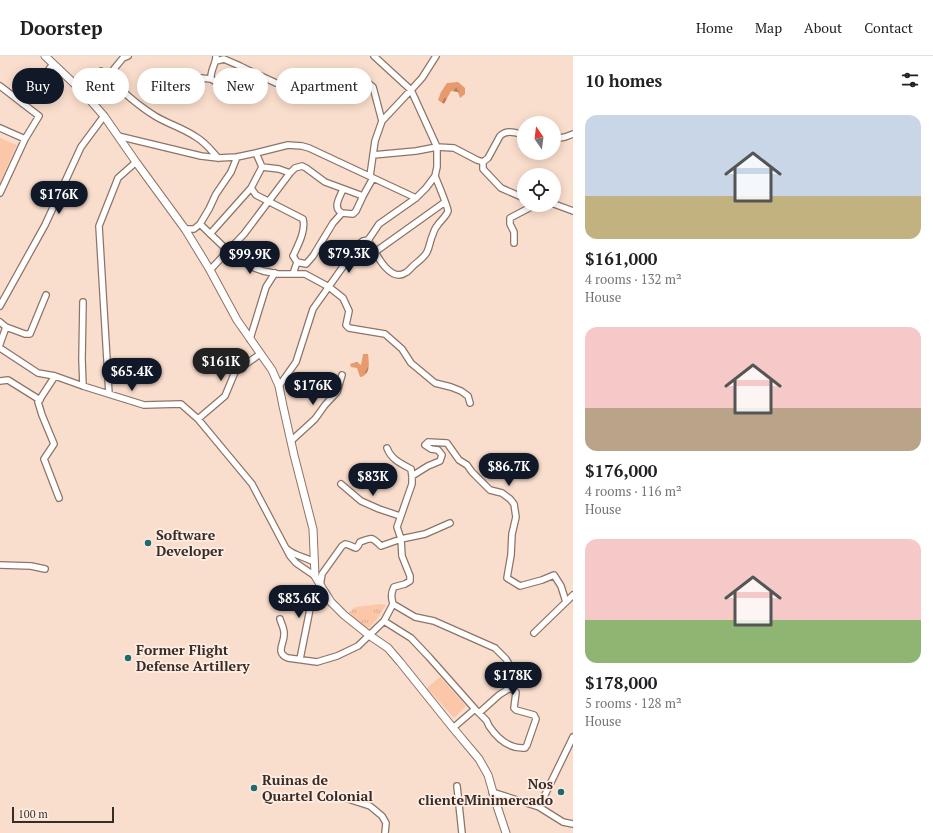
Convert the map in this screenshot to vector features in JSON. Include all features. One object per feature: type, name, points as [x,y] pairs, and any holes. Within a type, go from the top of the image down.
[{"type":"street","points":[[45,56],[72,82]]},
{"type":"street","points":[[115,68],[123,58],[128,56]]},
{"type":"street","points":[[279,386],[296,362],[313,309],[359,244],[368,240],[372,236],[379,224],[416,198],[435,176],[437,167],[436,147],[411,90],[374,56]]},
{"type":"street","points":[[343,189],[337,207],[342,213],[353,214],[356,211],[371,177],[375,141],[382,121],[422,78],[436,56]]},
{"type":"street","points":[[205,78],[211,79],[210,75],[216,58],[224,59],[243,68]]},
{"type":"street","points":[[50,68],[53,64]]},
{"type":"street","points":[[268,80],[276,83],[299,84],[318,79],[335,82],[367,82],[373,87],[382,121]]},
{"type":"street","points":[[0,86],[12,95]]},
{"type":"street","points":[[129,95],[155,116],[196,136],[208,146],[218,158]]},
{"type":"street","points":[[0,193],[25,140],[39,116],[24,104]]},
{"type":"street","points":[[94,104],[104,116],[184,229],[210,270],[237,320],[272,370],[279,386],[313,529],[315,576],[322,589],[331,602],[344,615],[388,648],[479,759],[488,775],[492,792],[506,833]]},
{"type":"street","points":[[0,306],[45,226],[81,147],[104,116]]},
{"type":"street","points":[[0,128],[25,140]]},
{"type":"street","points":[[483,162],[488,158],[502,133],[508,132],[517,134]]},
{"type":"street","points":[[561,138],[573,134]]},
{"type":"street","points":[[118,136],[202,156],[218,158],[256,153],[288,145],[302,146],[310,148],[416,198]]},
{"type":"street","points":[[373,155],[416,151],[436,147],[454,148],[483,162]]},
{"type":"street","points":[[256,153],[262,168]]},
{"type":"street","points":[[184,229],[194,229],[200,224],[216,194],[231,172],[236,156]]},
{"type":"street","points":[[109,394],[99,226],[118,178],[136,162]]},
{"type":"street","points":[[483,162],[483,169],[501,188],[517,195]]},
{"type":"street","points":[[210,270],[244,234],[295,168],[302,166],[325,182],[363,196]]},
{"type":"street","points":[[262,168],[279,168],[290,173]]},
{"type":"street","points":[[210,234],[251,188],[262,168]]},
{"type":"street","points":[[368,240],[384,266],[395,275],[406,273],[424,256],[437,226],[448,210],[435,176]]},
{"type":"street","points":[[251,188],[256,195],[304,219],[305,225],[292,256],[297,262],[306,264],[313,256],[333,223],[342,213]]},
{"type":"street","points":[[375,252],[445,202]]},
{"type":"street","points":[[561,207],[573,211]]},
{"type":"street","points":[[514,243],[514,232],[510,224],[510,218],[520,212]]},
{"type":"street","points":[[200,224],[228,251],[252,267],[275,273],[305,274],[329,287],[343,298],[349,311],[346,325],[349,328],[385,334],[402,348],[411,363],[435,383],[461,391],[468,396],[470,403]]},
{"type":"street","points":[[293,274],[297,262]]},
{"type":"street","points":[[250,339],[266,287],[275,273]]},
{"type":"street","points":[[0,322],[6,327],[25,334],[30,334],[46,295]]},
{"type":"street","points":[[83,302],[83,386]]},
{"type":"street","points":[[0,344],[6,327]]},
{"type":"street","points":[[0,348],[38,373],[55,376],[144,405],[181,404],[198,419],[252,484],[290,556],[296,563],[315,576]]},
{"type":"street","points":[[198,419],[225,396],[235,372],[260,354]]},
{"type":"street","points":[[291,441],[315,419],[337,392],[342,375]]},
{"type":"street","points":[[55,376],[38,402],[54,444],[44,459],[59,498]]},
{"type":"street","points":[[0,381],[8,380],[40,400]]},
{"type":"street","points":[[412,476],[428,466],[440,461],[442,455],[438,450],[431,449],[425,445],[428,442],[447,443],[459,460],[467,465],[490,490],[502,493],[514,504],[516,517],[512,534],[511,555],[507,578],[520,586],[554,575],[561,586],[566,602]]},
{"type":"street","points":[[387,448],[392,458],[411,469],[412,476],[412,484],[397,527],[401,539],[402,556],[410,576],[410,581],[405,584],[394,586],[391,597],[393,604],[415,617],[434,621],[495,648],[506,660],[512,673],[510,688],[453,728]]},
{"type":"street","points":[[342,484],[361,501],[379,510],[400,516]]},
{"type":"street","points":[[300,659],[311,604],[322,589],[322,574],[342,546],[348,544],[356,548],[360,542],[372,538],[375,539],[381,546],[401,539],[424,534],[450,523]]},
{"type":"street","points":[[285,548],[296,555],[314,562]]},
{"type":"street","points":[[296,555],[305,555],[314,549]]},
{"type":"street","points":[[0,565],[31,566],[45,569]]},
{"type":"street","points":[[534,633],[573,595]]},
{"type":"street","points":[[280,619],[284,635],[281,652],[284,657],[317,662],[337,656],[358,646],[384,621],[393,604]]},
{"type":"street","points":[[384,621],[411,638],[486,720],[501,741],[512,746],[525,748],[536,719],[534,715],[516,710],[514,708],[516,692],[510,688]]},
{"type":"street","points":[[539,807],[573,737]]},
{"type":"street","points":[[457,786],[462,833]]},
{"type":"street","points":[[492,792],[539,807],[563,822],[573,824]]},
{"type":"street","points":[[348,799],[370,806],[382,816],[386,823],[385,833]]},
{"type":"green space","points":[[458,82],[465,88],[465,94],[460,98],[458,92],[451,91],[444,104],[438,100],[447,83]]},
{"type":"green space","points":[[0,138],[17,145],[0,182]]},
{"type":"green space","points":[[363,354],[368,354],[368,371],[364,376],[360,377],[357,368],[351,367],[350,364],[357,362],[361,365]]},
{"type":"green space","points":[[380,604],[386,605],[375,622],[369,628],[365,628],[349,613],[355,607]]},
{"type":"green space","points":[[440,677],[466,706],[454,718],[427,688]]},
{"type":"place","name":"Software Developer","points":[[148,543]]},
{"type":"place","name":"Former Flight Defense Artillery","points":[[128,658]]},
{"type":"place","name":"Ruinas de Quartel Colonial","points":[[254,788]]},
{"type":"place","name":"Nos clienteMinimercado","points":[[561,792]]}]
